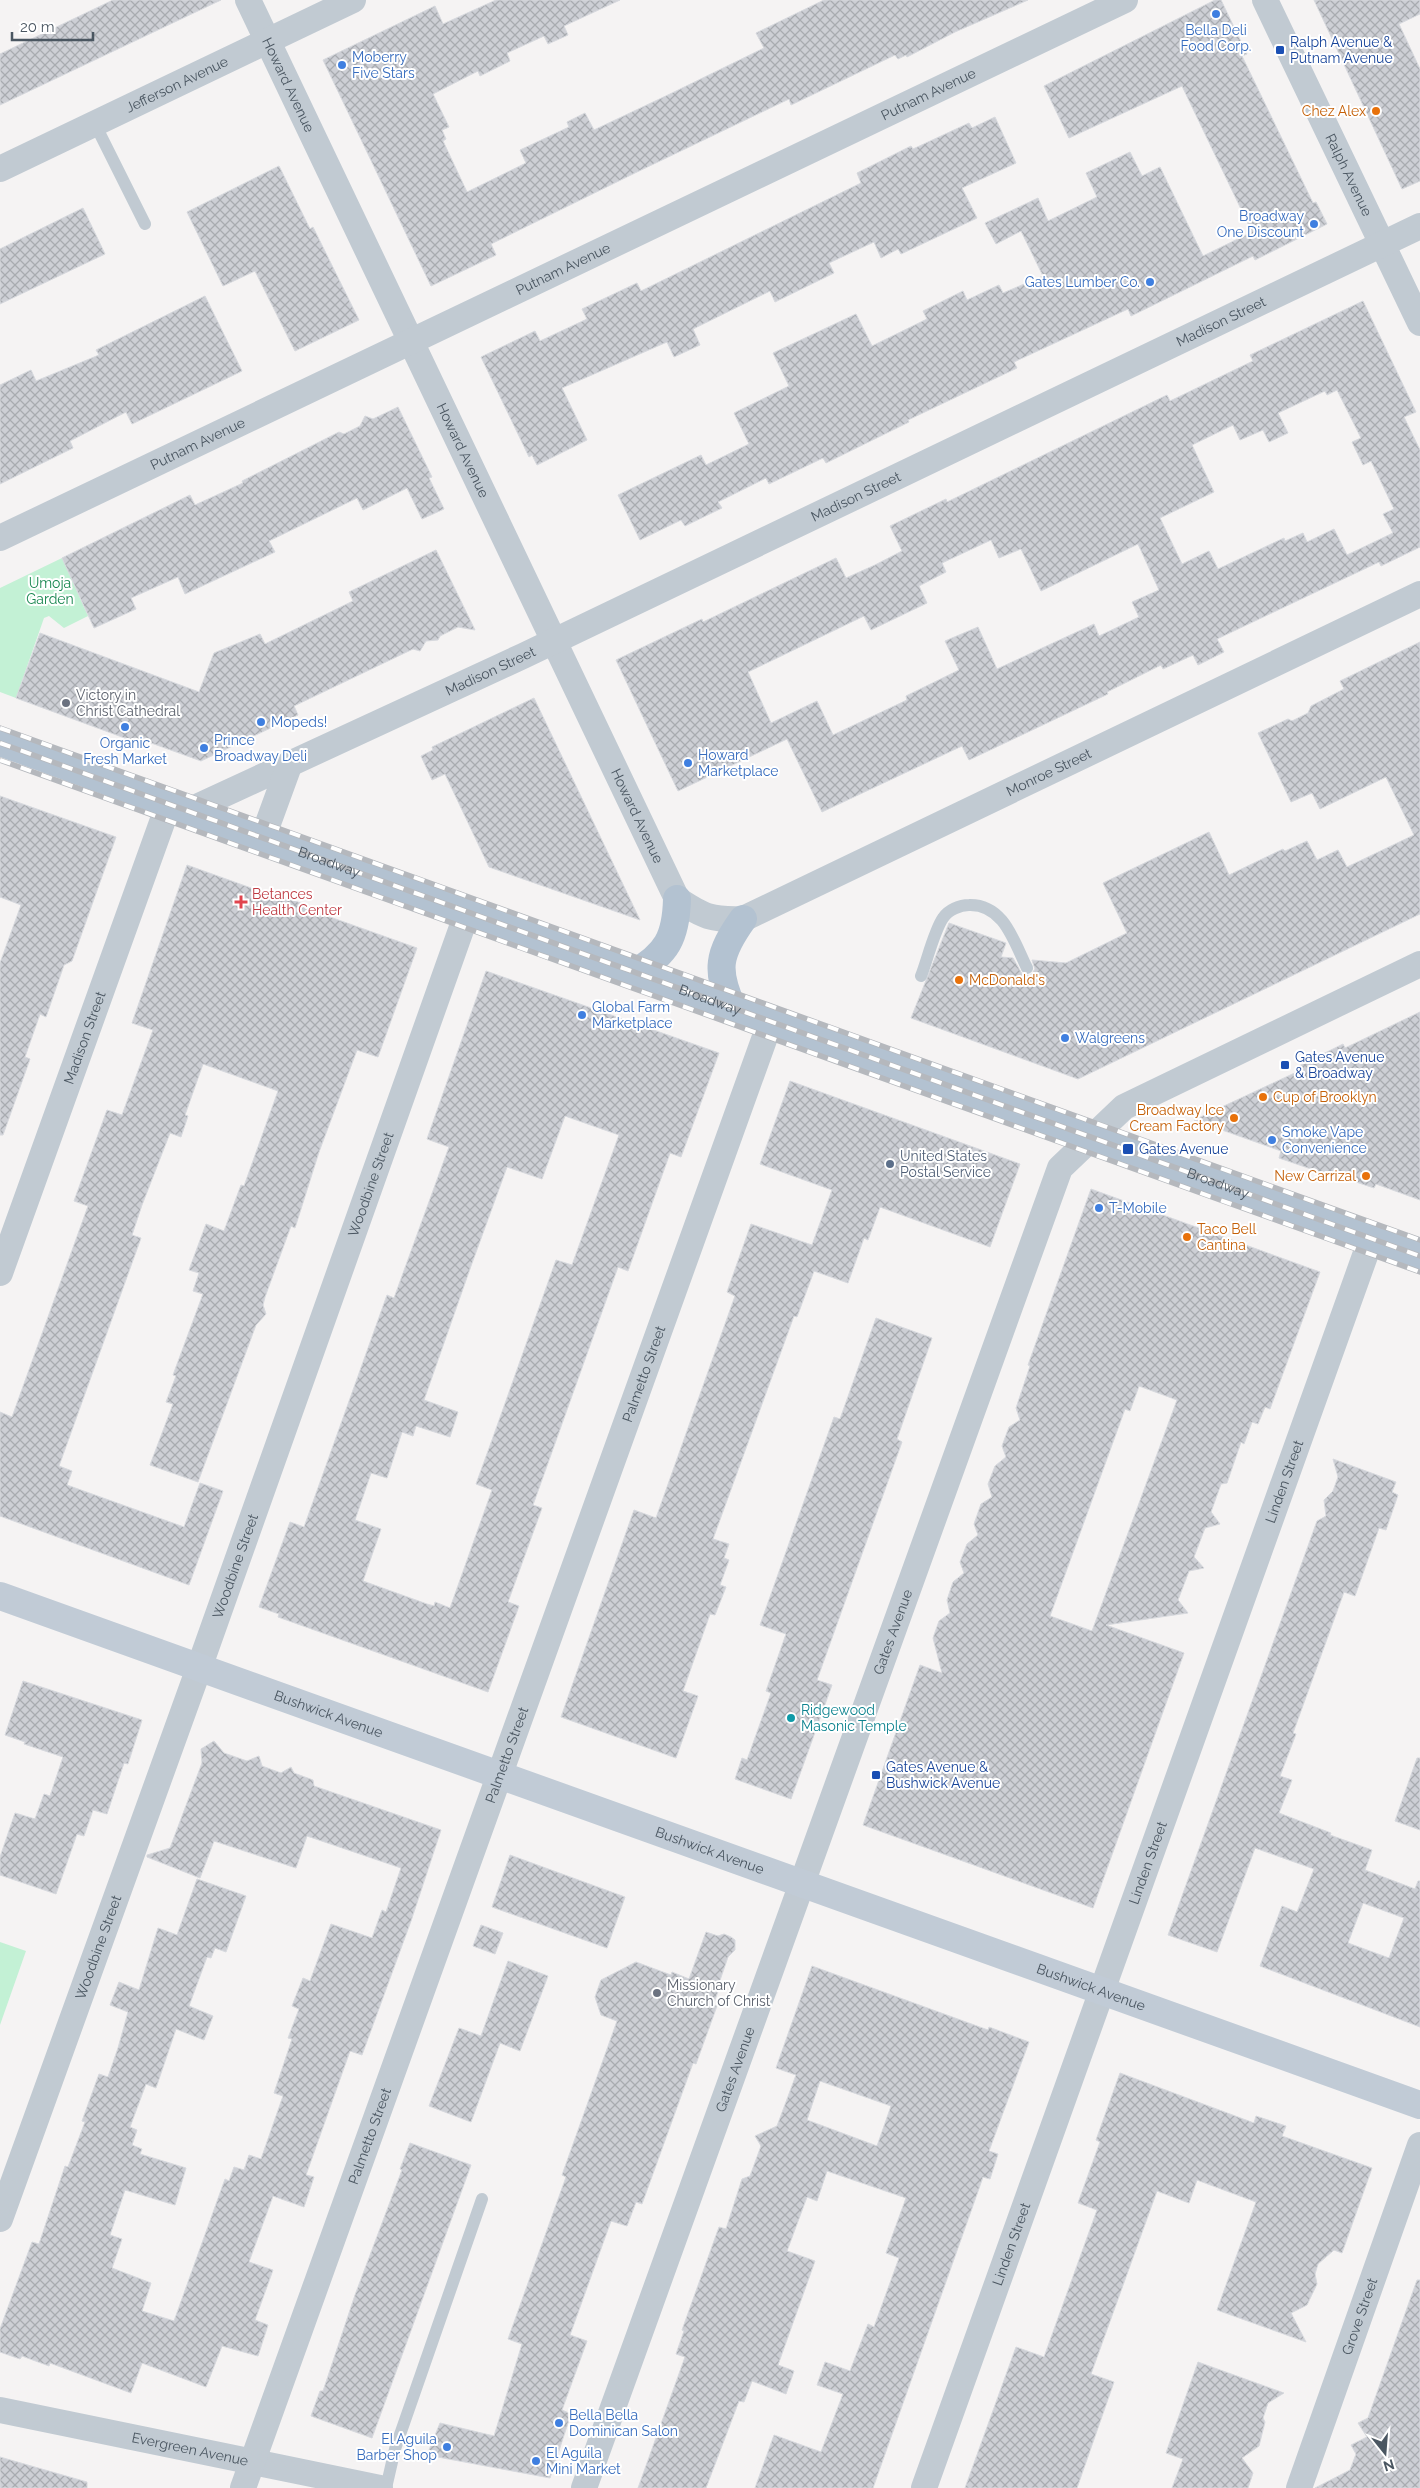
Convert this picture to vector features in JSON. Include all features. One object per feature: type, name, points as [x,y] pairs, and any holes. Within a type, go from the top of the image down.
[{"type":"main road","name":"Broadway","points":[[0,742],[180,806],[770,1023],[1420,1256]]},
{"type":"main road","points":[[634,973],[654,962],[668,944],[677,922],[677,899]]},
{"type":"main road","points":[[733,1009],[723,988],[721,962],[728,941],[743,919]]},
{"type":"main road","name":"Bushwick Avenue","points":[[0,1596],[1420,2105]]},
{"type":"street","name":"Howard Avenue","points":[[248,0],[413,341],[677,899]]},
{"type":"street","name":"Jefferson Avenue","points":[[0,170],[353,0]]},
{"type":"street","name":"Putnam Avenue","points":[[0,538],[1125,0]]},
{"type":"street","name":"Ralph Avenue","points":[[1265,0],[1420,323]]},
{"type":"street","name":"Madison Street","points":[[0,1273],[180,806],[290,763],[555,640],[1420,226]]},
{"type":"street","name":"Monroe Street","points":[[677,899],[698,913],[718,920],[743,919],[1420,594]]},
{"type":"street","points":[[264,837],[290,763]]},
{"type":"street","name":"Woodbine Street","points":[[0,2219],[199,1668],[467,913]]},
{"type":"street","name":"Gates Avenue","points":[[584,2488],[1060,1168],[1124,1107],[1420,964]]},
{"type":"street","name":"Palmetto Street","points":[[243,2488],[770,1023]]},
{"type":"street","name":"Linden Street","points":[[924,2488],[1371,1239]]},
{"type":"street","name":"Grove Street","points":[[1300,2488],[1420,2145]]},
{"type":"street","name":"Evergreen Avenue","points":[[0,2410],[380,2488]]},
{"type":"lane","points":[[95,124],[146,224]]},
{"type":"lane","points":[[921,976],[943,918],[951,911],[963,905],[978,905],[997,913],[1007,927],[1027,968]]},
{"type":"lane","points":[[386,2488],[395,2449],[482,2199]]},
{"type":"green space","name":"Umoja Garden","points":[[62,558],[88,616],[64,628],[49,616],[44,618],[16,698],[0,692],[0,588]]},
{"type":"green space","points":[[0,1942],[26,1951],[0,2025]]},
{"type":"building","points":[[113,0],[221,0],[0,105],[0,54]]},
{"type":"building","points":[[496,0],[620,0],[564,26],[568,35],[548,44],[544,36],[507,53],[510,61],[480,76],[478,71],[433,94],[449,127],[442,130],[446,139],[443,141],[467,192],[526,163],[520,150],[569,127],[567,122],[585,113],[594,130],[670,94],[764,48],[756,33],[824,0],[1028,0],[955,32],[907,57],[906,55],[898,59],[895,55],[791,105],[789,99],[491,244],[496,255],[431,286],[323,60],[435,6],[443,24]]},
{"type":"building","points":[[1215,0],[1221,0],[1247,54],[1242,56],[1313,203],[1316,202],[1327,224],[1255,260],[1253,256],[1131,316],[1128,309],[1014,362],[1017,368],[908,420],[909,422],[826,463],[823,458],[769,484],[766,478],[718,502],[722,508],[685,526],[681,520],[640,540],[618,495],[701,455],[706,465],[749,444],[734,413],[789,386],[773,353],[856,314],[872,346],[927,319],[923,311],[963,291],[967,300],[999,285],[1003,293],[1043,276],[1021,231],[996,244],[985,223],[1038,198],[1048,221],[1097,197],[1086,173],[1130,152],[1142,176],[1160,167],[1203,256],[1252,232],[1182,86],[1069,138],[1044,86]]},
{"type":"building","points":[[1314,0],[1420,0],[1420,14],[1399,24],[1420,69],[1420,181],[1402,189]]},
{"type":"building","points":[[995,117],[1016,163],[962,188],[977,218],[901,254],[898,249],[881,258],[874,242],[829,263],[834,273],[775,302],[770,291],[693,329],[700,345],[674,357],[667,342],[562,388],[587,440],[537,465],[532,455],[529,457],[481,357],[535,331],[540,341],[587,319],[582,309],[637,283],[641,291],[861,183],[857,173],[911,146],[913,149],[969,123],[972,128]]},
{"type":"building","points":[[279,166],[310,229],[313,227],[359,320],[295,351],[255,271],[223,286],[187,212]]},
{"type":"building","points":[[83,208],[105,254],[0,304],[0,249]]},
{"type":"building","points":[[205,296],[242,371],[132,424],[126,412],[70,441],[73,448],[0,484],[0,385],[31,370],[36,381],[99,355],[96,350]]},
{"type":"building","points":[[1363,301],[1416,412],[1404,417],[1420,450],[1420,547],[1381,566],[1379,562],[1217,639],[1224,652],[1198,665],[1193,655],[1163,669],[1161,665],[1107,692],[1108,694],[969,760],[962,746],[822,812],[787,739],[678,791],[616,660],[702,619],[703,622],[836,558],[846,578],[875,565],[902,551],[890,526],[946,499],[947,502],[1167,395],[1170,401],[1253,361],[1250,355]],"holes":[[[1337,390],[1361,438],[1352,442],[1363,465],[1371,461],[1394,509],[1383,514],[1393,533],[1347,555],[1334,529],[1307,542],[1303,533],[1285,541],[1284,538],[1218,569],[1209,551],[1182,564],[1160,518],[1214,492],[1192,445],[1233,425],[1240,440],[1263,430],[1269,442],[1288,433],[1278,413],[1325,391],[1327,395]],[[991,540],[999,558],[1021,549],[1041,591],[1138,544],[1159,590],[1132,602],[1139,617],[1099,636],[1094,624],[997,669],[978,627],[945,641],[959,670],[906,696],[907,700],[833,735],[817,701],[771,723],[748,672],[864,616],[871,630],[927,603],[919,586],[946,572],[942,563]]]},
{"type":"building","points":[[398,407],[432,477],[429,478],[444,509],[422,519],[407,488],[363,510],[357,498],[269,541],[275,552],[185,594],[178,577],[131,598],[136,609],[94,628],[62,558],[190,495],[195,505],[243,483],[242,481],[339,432],[344,434],[360,426],[365,416],[373,419]]},
{"type":"building","points":[[436,550],[475,630],[458,627],[440,636],[438,640],[426,641],[420,651],[413,649],[294,706],[298,715],[201,761],[143,740],[141,744],[16,698],[40,633],[199,692],[214,653],[260,634],[265,644],[353,601],[349,592]]},
{"type":"building","points":[[1420,642],[1420,914],[1078,1079],[911,1018],[949,923],[1006,943],[1001,957],[1013,958],[1022,974],[1030,976],[1035,969],[1032,960],[1066,963],[1127,933],[1103,883],[1209,832],[1229,875],[1283,849],[1285,851],[1307,841],[1317,860],[1338,850],[1347,867],[1414,835],[1386,777],[1320,809],[1312,793],[1291,802],[1258,733],[1288,719],[1292,721],[1308,713],[1311,706],[1344,689],[1340,681]]},
{"type":"building","points":[[534,698],[640,920],[489,867],[445,774],[432,780],[421,756],[433,750],[432,747]]},
{"type":"building","points":[[0,796],[116,837],[72,961],[64,965],[46,1017],[40,1014],[25,1057],[30,1059],[3,1135],[0,1135],[0,963],[21,905],[0,897]]},
{"type":"building","points":[[187,865],[279,898],[280,895],[303,904],[302,907],[417,948],[378,1057],[357,1050],[319,1152],[295,1228],[291,1226],[265,1297],[263,1305],[266,1314],[256,1325],[198,1482],[150,1465],[173,1404],[166,1402],[176,1376],[173,1375],[203,1294],[193,1291],[199,1273],[189,1270],[206,1224],[224,1231],[241,1185],[244,1186],[278,1091],[203,1064],[185,1115],[188,1116],[181,1137],[170,1133],[142,1205],[132,1235],[141,1238],[59,1466],[72,1471],[67,1485],[184,1527],[200,1483],[223,1491],[189,1585],[0,1516],[0,1412],[12,1417],[88,1206],[74,1201],[107,1110],[122,1115],[153,1030],[132,1023]]},
{"type":"building","points":[[486,971],[719,1053],[681,1157],[670,1153],[628,1271],[618,1267],[533,1505],[542,1508],[508,1602],[519,1606],[488,1692],[278,1617],[279,1614],[259,1607],[290,1522],[304,1527],[387,1295],[394,1298],[449,1147],[427,1139]],"holes":[[[565,1116],[619,1135],[572,1265],[556,1260],[476,1484],[492,1490],[450,1608],[435,1602],[434,1606],[427,1604],[363,1581],[381,1529],[355,1520],[371,1473],[387,1478],[402,1432],[413,1436],[416,1426],[450,1437],[458,1412],[424,1400],[507,1167],[542,1179]]]},
{"type":"building","points":[[1420,1012],[1420,1200],[1376,1184],[1374,1188],[1350,1180],[1349,1182],[1279,1158],[1281,1151],[1194,1120],[1301,1070],[1299,1066],[1343,1044],[1345,1048]]},
{"type":"building","points":[[790,1081],[1020,1164],[990,1247],[880,1207],[868,1240],[864,1238],[848,1283],[814,1271],[797,1317],[794,1316],[713,1539],[729,1544],[724,1558],[729,1560],[720,1585],[726,1587],[715,1615],[710,1614],[683,1691],[698,1696],[676,1758],[561,1717],[634,1510],[656,1518],[735,1296],[727,1292],[751,1224],[812,1245],[832,1190],[760,1164]]},
{"type":"building","points":[[1091,1189],[1320,1272],[1270,1409],[1265,1407],[1258,1424],[1252,1422],[1244,1444],[1241,1442],[1227,1483],[1221,1484],[1211,1512],[1220,1524],[1205,1528],[1194,1557],[1204,1568],[1189,1571],[1178,1600],[1188,1613],[1106,1625],[1184,1653],[1093,1908],[863,1825],[920,1665],[942,1673],[933,1638],[939,1621],[950,1613],[947,1600],[953,1582],[964,1573],[960,1562],[967,1544],[978,1535],[974,1524],[981,1504],[992,1497],[988,1484],[995,1466],[1006,1457],[1002,1446],[1009,1427],[1020,1420],[1016,1408],[1030,1366],[1028,1365]],"holes":[[[1139,1386],[1177,1400],[1092,1631],[1050,1616],[1125,1409],[1130,1411]]]},
{"type":"building","points":[[876,1318],[932,1338],[897,1439],[902,1442],[817,1680],[832,1685],[791,1799],[735,1779],[742,1758],[747,1760],[771,1693],[766,1691],[786,1634],[760,1625],[834,1417],[840,1419]]},
{"type":"building","points":[[1333,1459],[1396,1482],[1392,1492],[1398,1495],[1386,1530],[1379,1528],[1355,1596],[1344,1592],[1293,1733],[1296,1734],[1280,1776],[1292,1780],[1279,1813],[1331,1833],[1330,1835],[1372,1850],[1365,1870],[1415,1889],[1418,1881],[1420,1881],[1420,2027],[1260,1966],[1282,1906],[1297,1912],[1314,1869],[1255,1848],[1217,1952],[1168,1935],[1317,1521],[1326,1516],[1324,1500],[1333,1491],[1338,1477]],"holes":[[[1363,1903],[1404,1918],[1389,1958],[1348,1943]]]},
{"type":"building","points":[[23,1681],[142,1720],[128,1764],[124,1763],[107,1814],[93,1810],[84,1836],[77,1834],[56,1894],[0,1875],[0,1857],[15,1813],[35,1819],[44,1794],[50,1796],[63,1757],[24,1744],[25,1742],[5,1735]]},
{"type":"building","points":[[214,1741],[224,1753],[247,1761],[259,1756],[262,1766],[281,1773],[291,1767],[294,1773],[313,1780],[314,1786],[441,1830],[411,1921],[362,2055],[350,2051],[306,2175],[314,2177],[304,2207],[273,2196],[249,2262],[273,2270],[255,2320],[268,2325],[258,2356],[222,2346],[206,2387],[142,2363],[131,2393],[50,2363],[49,2366],[22,2356],[20,2359],[0,2352],[0,2329],[32,2242],[39,2244],[65,2166],[68,2167],[85,2122],[82,2121],[99,2074],[108,2077],[118,2048],[128,2012],[110,2005],[119,1982],[139,1990],[158,1928],[177,1935],[197,1879],[246,1896],[226,1952],[215,1948],[211,1958],[207,1957],[189,2006],[213,2016],[204,2040],[176,2029],[156,2088],[146,2084],[130,2127],[137,2130],[132,2145],[142,2149],[140,2154],[186,2168],[175,2205],[125,2190],[110,2235],[122,2239],[112,2268],[151,2283],[142,2311],[174,2321],[225,2179],[229,2181],[234,2167],[244,2170],[249,2155],[261,2159],[283,2096],[274,2093],[292,2039],[288,2038],[299,2009],[292,2006],[303,1978],[310,1981],[331,1924],[372,1938],[382,1910],[386,1912],[401,1868],[307,1836],[296,1868],[214,1841],[200,1878],[147,1857],[147,1855],[170,1848],[202,1763],[201,1749]]},
{"type":"building","points":[[1417,1758],[1420,1758],[1420,1830],[1395,1821]]},
{"type":"building","points":[[510,1855],[625,1897],[607,1948],[492,1907]]},
{"type":"building","points":[[481,1925],[503,1933],[495,1954],[473,1946]]},
{"type":"building","points":[[706,1932],[718,1936],[724,1934],[731,1937],[735,1940],[735,1950],[728,1957],[713,2005],[717,2006],[696,2064],[693,2063],[642,2204],[636,2202],[627,2226],[611,2221],[570,2335],[587,2341],[562,2410],[571,2414],[550,2478],[427,2455],[440,2423],[494,2436],[522,2344],[508,2339],[566,2177],[562,2175],[617,2021],[601,2015],[595,1997],[601,1980],[636,1962],[671,1975],[672,1972],[689,1979]]},
{"type":"building","points":[[508,1961],[548,1976],[520,2051],[500,2043],[471,2122],[429,2106],[459,2028],[481,2036]]},
{"type":"building","points":[[812,1966],[988,2030],[989,2027],[1029,2042],[989,2151],[998,2154],[990,2179],[983,2177],[873,2488],[755,2488],[774,2435],[821,2452],[843,2394],[817,2385],[825,2362],[850,2371],[868,2324],[874,2327],[899,2258],[886,2253],[906,2198],[827,2171],[817,2201],[807,2197],[787,2251],[815,2261],[778,2365],[794,2371],[786,2394],[752,2381],[744,2402],[739,2401],[706,2488],[638,2488],[685,2357],[676,2354],[684,2331],[682,2330],[719,2227],[726,2229],[742,2179],[750,2176],[761,2146],[755,2136],[777,2126],[796,2075],[776,2068]],"holes":[[[820,2081],[891,2106],[877,2146],[807,2120]]]},
{"type":"building","points":[[1120,2073],[1254,2123],[1256,2116],[1286,2126],[1282,2136],[1372,2168],[1342,2253],[1334,2250],[1318,2264],[1315,2274],[1317,2284],[1307,2305],[1291,2313],[1306,2342],[1217,2310],[1256,2202],[1197,2180],[1189,2203],[1157,2191],[1091,2374],[1114,2382],[1077,2488],[965,2488],[1016,2347],[1044,2357],[1097,2210],[1078,2203],[1100,2142],[1096,2140]]},
{"type":"building","points":[[410,2143],[471,2165],[372,2438],[311,2416],[320,2391],[323,2391],[355,2295],[402,2170],[400,2169]]},
{"type":"building","points":[[1417,2280],[1420,2280],[1420,2488],[1315,2488],[1350,2470],[1356,2454],[1351,2445],[1367,2437],[1358,2423],[1368,2418]]},
{"type":"building","points":[[1198,2362],[1284,2393],[1268,2403],[1263,2418],[1265,2422],[1259,2446],[1242,2458],[1253,2473],[1248,2488],[1172,2488],[1183,2459],[1166,2453]]},
{"type":"building","points":[[0,2457],[87,2482],[87,2488],[0,2488]]},
{"type":"railway","points":[[0,728],[1420,1240]]},
{"type":"railway","points":[[0,743],[1420,1256]]},
{"type":"railway","points":[[0,760],[1420,1272]]},
{"type":"place","name":"Bella Deli Food Corp.","points":[[1216,14]]},
{"type":"place","name":"Ralph Avenue & Putnam Avenue","points":[[1280,50]]},
{"type":"place","name":"Moberry Five Stars","points":[[342,65]]},
{"type":"place","name":"Chez Alex","points":[[1376,111]]},
{"type":"place","name":"Broadway One Discount","points":[[1314,224]]},
{"type":"place","name":"Gates Lumber Co.","points":[[1150,282]]},
{"type":"place","name":"Victory in Christ Cathedral","points":[[66,703]]},
{"type":"place","name":"Mopeds!","points":[[261,722]]},
{"type":"place","name":"Organic Fresh Market","points":[[125,727]]},
{"type":"place","name":"Prince Broadway Deli","points":[[204,748]]},
{"type":"place","name":"Howard Marketplace","points":[[688,763]]},
{"type":"place","name":"Betances Health Center","points":[[241,902]]},
{"type":"place","name":"McDonald's","points":[[959,980]]},
{"type":"place","name":"Global Farm Marketplace","points":[[582,1015]]},
{"type":"place","name":"Walgreens","points":[[1065,1038]]},
{"type":"place","name":"Gates Avenue & Broadway","points":[[1285,1065]]},
{"type":"place","name":"Cup of Brooklyn","points":[[1263,1097]]},
{"type":"place","name":"Broadway Ice Cream Factory","points":[[1234,1118]]},
{"type":"place","name":"Smoke Vape Convenience","points":[[1272,1140]]},
{"type":"place","name":"Gates Avenue","points":[[1128,1149]]},
{"type":"place","name":"United States Postal Service","points":[[890,1164]]},
{"type":"place","name":"New Carrizal","points":[[1366,1176]]},
{"type":"place","name":"T-Mobile","points":[[1099,1208]]},
{"type":"place","name":"Taco Bell Cantina","points":[[1187,1237]]},
{"type":"place","name":"Ridgewood Masonic Temple","points":[[791,1718]]},
{"type":"place","name":"Gates Avenue & Bushwick Avenue","points":[[876,1775]]},
{"type":"place","name":"Missionary Church of Christ","points":[[657,1993]]},
{"type":"place","name":"Bella Bella Dominican Salon","points":[[559,2423]]},
{"type":"place","name":"El Aguila Barber Shop","points":[[447,2447]]},
{"type":"place","name":"El Aguila Mini Market","points":[[536,2461]]}]
